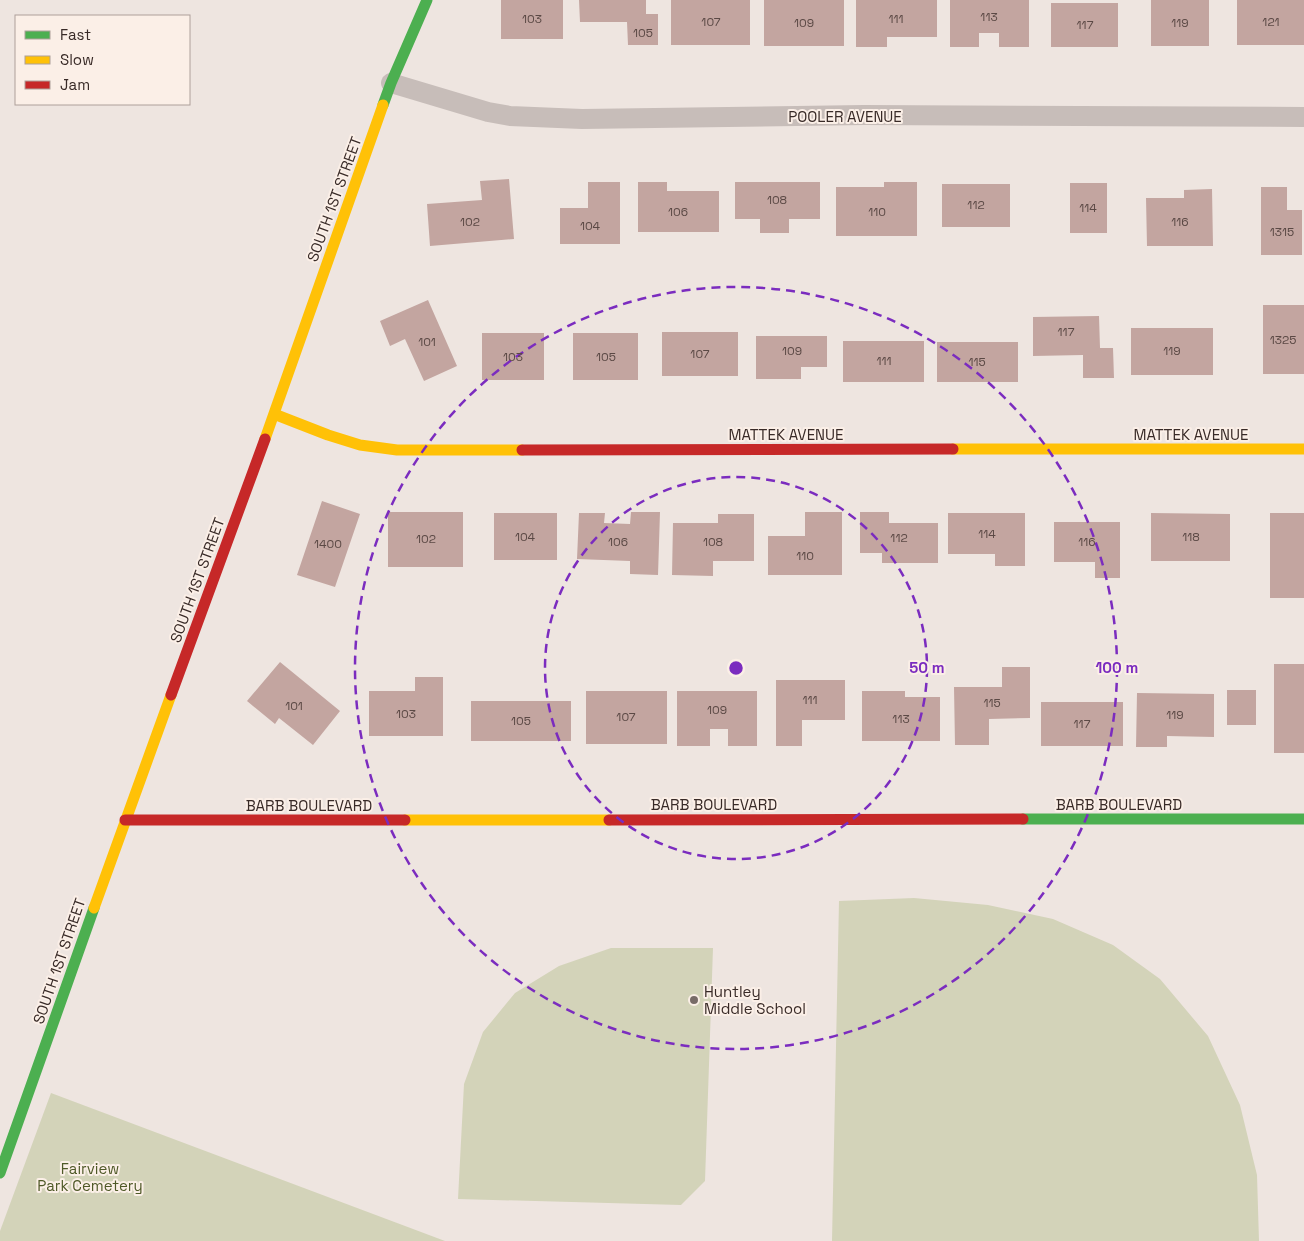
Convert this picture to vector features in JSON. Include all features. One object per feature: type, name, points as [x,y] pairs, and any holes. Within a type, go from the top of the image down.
[{"type":"street","name":"SOUTH 1ST STREET","points":[[0,1173],[125,820],[274,414],[391,83],[427,0]]},
{"type":"street","name":"POOLER AVENUE","points":[[391,83],[488,112],[510,116],[582,119],[864,115],[1304,117]]},
{"type":"street","name":"MATTEK AVENUE","points":[[274,414],[360,445],[397,450],[1304,449]]},
{"type":"street","name":"BARB BOULEVARD","points":[[125,820],[1304,819]]},
{"type":"green space","points":[[914,898],[988,905],[1053,919],[1113,945],[1160,979],[1208,1036],[1240,1105],[1257,1175],[1259,1241],[832,1241],[839,901]]},
{"type":"green space","points":[[611,948],[713,948],[705,1181],[681,1205],[458,1199],[464,1084],[483,1032],[515,993],[559,966]]},
{"type":"green space","name":"Fairview Park Cemetery","points":[[51,1093],[445,1241],[0,1241],[0,1231]]},
{"type":"building","points":[[501,0],[563,0],[563,39],[501,39]]},
{"type":"building","points":[[579,0],[646,0],[646,14],[658,14],[658,45],[628,45],[627,22],[580,22]]},
{"type":"building","points":[[671,0],[750,0],[750,45],[671,45]]},
{"type":"building","points":[[764,0],[844,0],[844,46],[764,46]]},
{"type":"building","points":[[856,0],[937,0],[937,37],[887,37],[887,47],[856,47]]},
{"type":"building","points":[[950,0],[1029,0],[1029,47],[999,47],[999,33],[979,33],[979,47],[950,47]]},
{"type":"building","points":[[1151,0],[1209,0],[1209,46],[1151,46]]},
{"type":"building","points":[[1237,0],[1304,0],[1304,45],[1237,45]]},
{"type":"building","points":[[1051,3],[1118,3],[1118,47],[1051,47]]},
{"type":"building","points":[[509,179],[514,239],[430,246],[427,204],[482,200],[480,181]]},
{"type":"building","points":[[588,182],[620,182],[620,244],[560,244],[560,208],[588,208]]},
{"type":"building","points":[[638,182],[667,182],[667,191],[719,191],[719,232],[638,232]]},
{"type":"building","points":[[735,182],[820,182],[820,219],[789,219],[789,233],[760,233],[760,219],[735,219]]},
{"type":"building","points":[[884,182],[917,182],[917,236],[836,236],[836,187],[884,187]]},
{"type":"building","points":[[1070,183],[1107,183],[1107,233],[1070,233]]},
{"type":"building","points":[[942,184],[1010,184],[1010,227],[942,227]]},
{"type":"building","points":[[1261,187],[1287,187],[1287,210],[1302,210],[1302,255],[1261,255]]},
{"type":"building","points":[[1212,189],[1213,246],[1147,246],[1146,198],[1184,198],[1184,190]]},
{"type":"building","points":[[428,300],[457,366],[424,381],[405,339],[390,346],[380,321]]},
{"type":"building","points":[[1263,305],[1304,305],[1304,374],[1263,374]]},
{"type":"building","points":[[1099,316],[1100,348],[1113,348],[1114,378],[1083,378],[1083,355],[1033,356],[1033,317]]},
{"type":"building","points":[[1131,328],[1213,328],[1213,375],[1131,375]]},
{"type":"building","points":[[662,332],[738,332],[738,376],[662,376]]},
{"type":"building","points":[[482,333],[544,333],[544,380],[482,380]]},
{"type":"building","points":[[573,333],[638,333],[638,380],[573,380]]},
{"type":"building","points":[[756,336],[827,336],[827,367],[801,367],[801,379],[756,379]]},
{"type":"building","points":[[843,341],[924,341],[924,382],[843,382]]},
{"type":"building","points":[[937,342],[1018,342],[1018,382],[937,382]]},
{"type":"building","points":[[322,501],[360,514],[335,587],[297,575]]},
{"type":"building","points":[[388,512],[463,512],[463,567],[388,567]]},
{"type":"building","points":[[631,512],[660,512],[658,575],[630,574],[630,561],[577,559],[579,513],[605,513],[604,523],[630,524]]},
{"type":"building","points":[[805,512],[842,512],[842,575],[768,575],[768,536],[805,536]]},
{"type":"building","points":[[860,512],[889,512],[889,523],[938,523],[938,563],[882,563],[882,553],[860,553]]},
{"type":"building","points":[[494,513],[557,513],[557,560],[494,560]]},
{"type":"building","points":[[948,513],[1025,513],[1025,566],[995,566],[995,554],[948,554]]},
{"type":"building","points":[[1151,513],[1230,514],[1230,561],[1151,561]]},
{"type":"building","points":[[1270,513],[1304,513],[1304,598],[1270,598]]},
{"type":"building","points":[[718,514],[754,514],[754,561],[713,561],[713,576],[672,575],[673,523],[718,523]]},
{"type":"building","points":[[1054,522],[1120,522],[1120,578],[1095,578],[1095,562],[1054,562]]},
{"type":"building","points":[[280,662],[340,711],[313,745],[279,718],[275,724],[247,701]]},
{"type":"building","points":[[1274,664],[1304,664],[1304,753],[1274,753]]},
{"type":"building","points":[[1002,667],[1030,667],[1030,718],[989,719],[989,745],[955,745],[954,687],[1002,687]]},
{"type":"building","points":[[415,677],[443,677],[443,736],[369,736],[369,691],[415,691]]},
{"type":"building","points":[[776,680],[845,680],[845,720],[802,720],[802,746],[776,746]]},
{"type":"building","points":[[1227,690],[1256,690],[1256,725],[1227,725]]},
{"type":"building","points":[[586,691],[667,691],[667,744],[586,744]]},
{"type":"building","points":[[677,691],[757,691],[757,746],[728,746],[728,729],[710,729],[710,746],[677,746]]},
{"type":"building","points":[[862,691],[905,691],[905,697],[940,697],[940,741],[862,741]]},
{"type":"building","points":[[1137,693],[1214,694],[1214,737],[1167,736],[1167,747],[1136,747]]},
{"type":"building","points":[[471,701],[571,701],[571,741],[471,741]]},
{"type":"building","points":[[1041,702],[1123,702],[1123,746],[1041,746]]},
{"type":"traffic: fast","points":[[383,105],[427,0]]},
{"type":"traffic: fast","points":[[1023,819],[1304,819]]},
{"type":"traffic: fast","points":[[0,1173],[94,908]]},
{"type":"traffic: slow","points":[[265,439],[383,105]]},
{"type":"traffic: slow","points":[[274,414],[360,445],[397,450],[522,450]]},
{"type":"traffic: slow","points":[[953,449],[1304,449]]},
{"type":"traffic: slow","points":[[94,908],[171,695]]},
{"type":"traffic: slow","points":[[405,820],[609,820]]},
{"type":"traffic: jam","points":[[171,695],[265,439]]},
{"type":"traffic: jam","points":[[522,450],[953,449]]},
{"type":"traffic: jam","points":[[609,820],[1023,819]]},
{"type":"traffic: jam","points":[[125,820],[405,820]]},
{"type":"place","name":"Huntley Middle School","points":[[694,1000]]}]
